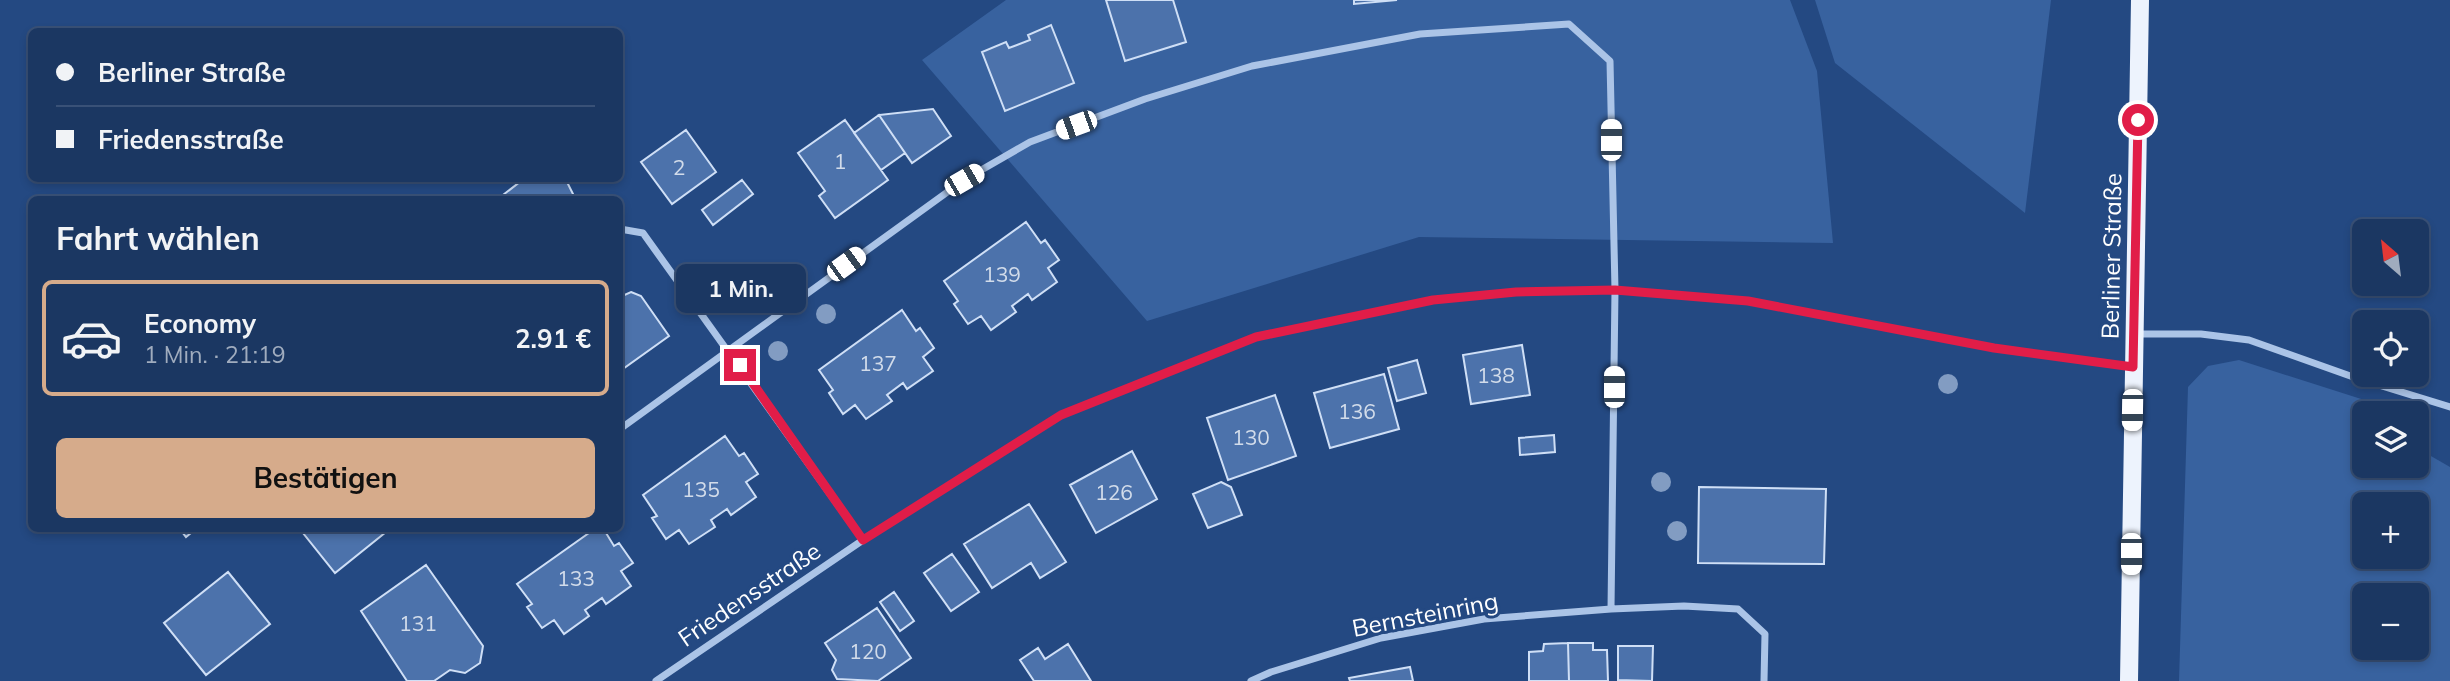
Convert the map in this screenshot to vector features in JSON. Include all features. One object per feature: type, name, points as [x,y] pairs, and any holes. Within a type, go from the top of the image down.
[{"type":"main road","name":"Berliner Straße","points":[[2129,681],[2140,0]]},
{"type":"street","points":[[623,427],[964,180],[1030,142],[1144,99],[1252,65],[1420,34],[1569,24],[1611,61],[1615,290],[1611,609]]},
{"type":"street","points":[[623,230],[643,233],[863,540]]},
{"type":"street","name":"Friedensstraße","points":[[656,681],[863,540],[1061,415],[1256,337],[1433,300],[1516,292],[1615,290],[1748,301],[1994,348],[2133,367]]},
{"type":"street","points":[[2133,334],[2201,334],[2249,340],[2450,407]]},
{"type":"street","name":"Bernsteinring","points":[[1251,681],[1381,638],[1485,619],[1684,606],[1738,609],[1765,634],[1764,681]]},
{"type":"shaded area","points":[[1006,0],[1790,0],[1817,71],[1833,243],[1419,237],[1147,321],[922,60]]},
{"type":"shaded area","points":[[1815,0],[2051,0],[2025,213],[1835,63]]},
{"type":"shaded area","points":[[2239,360],[2367,401],[2352,401],[2352,478],[2429,478],[2429,455],[2450,467],[2450,681],[2179,681],[2188,387],[2208,366]]},
{"type":"building","points":[[1106,0],[1173,0],[1186,42],[1125,61]]},
{"type":"building","points":[[1354,0],[1397,0],[1354,4]]},
{"type":"building","points":[[1051,25],[1074,83],[1005,111],[982,52],[1006,42],[1009,48],[1030,40],[1028,35]]},
{"type":"building","points":[[933,109],[951,136],[912,163],[879,115]]},
{"type":"building","points":[[879,115],[905,153],[881,170],[854,133]]},
{"type":"building","points":[[845,120],[888,180],[835,218],[819,196],[825,191],[798,153]]},
{"type":"building","points":[[686,130],[716,172],[672,204],[641,162]]},
{"type":"building","points":[[742,180],[753,194],[713,225],[702,210]]},
{"type":"building","points":[[520,182],[567,182],[574,196],[504,196]]},
{"type":"building","points":[[1026,222],[1041,243],[1045,240],[1059,260],[1048,268],[1057,282],[1032,300],[1028,294],[1012,306],[1016,312],[991,330],[981,316],[968,324],[954,304],[958,301],[944,281]]},
{"type":"building","points":[[631,292],[641,296],[669,336],[623,369],[623,296]]},
{"type":"building","points":[[902,310],[916,331],[920,328],[934,348],[923,357],[933,371],[907,389],[903,383],[887,395],[892,401],[866,419],[855,405],[843,414],[829,393],[833,390],[819,370]]},
{"type":"building","points":[[1522,345],[1530,395],[1471,404],[1463,355]]},
{"type":"building","points":[[1417,360],[1426,393],[1397,401],[1388,368]]},
{"type":"building","points":[[1384,374],[1399,429],[1330,448],[1314,393]]},
{"type":"building","points":[[1275,395],[1296,456],[1228,480],[1207,418]]},
{"type":"building","points":[[1554,435],[1555,452],[1520,455],[1519,438]]},
{"type":"building","points":[[725,436],[739,456],[744,453],[758,474],[746,482],[756,497],[731,515],[727,509],[711,520],[715,527],[689,544],[679,530],[666,539],[652,518],[657,516],[643,495]]},
{"type":"building","points":[[1132,451],[1157,499],[1096,533],[1070,485]]},
{"type":"building","points":[[1221,482],[1231,487],[1242,515],[1208,528],[1193,494]]},
{"type":"building","points":[[1699,487],[1826,489],[1824,564],[1698,563]]},
{"type":"building","points":[[1029,504],[1066,562],[1040,578],[1031,563],[992,588],[964,544]]},
{"type":"building","points":[[302,532],[386,532],[335,573]]},
{"type":"building","points":[[590,532],[605,532],[614,546],[619,543],[633,563],[621,571],[631,586],[606,604],[602,598],[585,610],[589,616],[564,634],[554,620],[542,628],[527,607],[532,604],[517,584]]},
{"type":"building","points":[[952,554],[979,592],[951,611],[924,573]]},
{"type":"building","points":[[426,565],[483,646],[480,663],[465,673],[450,670],[434,681],[407,681],[361,611]]},
{"type":"building","points":[[228,572],[270,624],[206,675],[164,623]]},
{"type":"building","points":[[894,592],[914,621],[900,631],[880,602]]},
{"type":"building","points":[[877,608],[911,658],[878,681],[837,679],[832,670],[836,660],[825,643]]},
{"type":"building","points":[[1568,643],[1569,681],[1529,681],[1529,652],[1543,651],[1544,644]]},
{"type":"building","points":[[1568,643],[1593,643],[1593,650],[1607,650],[1608,681],[1569,681]]},
{"type":"building","points":[[1068,644],[1091,681],[1034,681],[1020,660],[1038,648],[1045,659]]},
{"type":"building","points":[[1618,646],[1653,646],[1652,681],[1618,680]]},
{"type":"building","points":[[1410,667],[1413,681],[1350,681],[1349,678]]},
{"type":"route","points":[[740,365],[863,540],[1061,415],[1256,337],[1433,300],[1516,292],[1615,290],[1748,301],[1994,348],[2133,367],[2138,120]]}]
